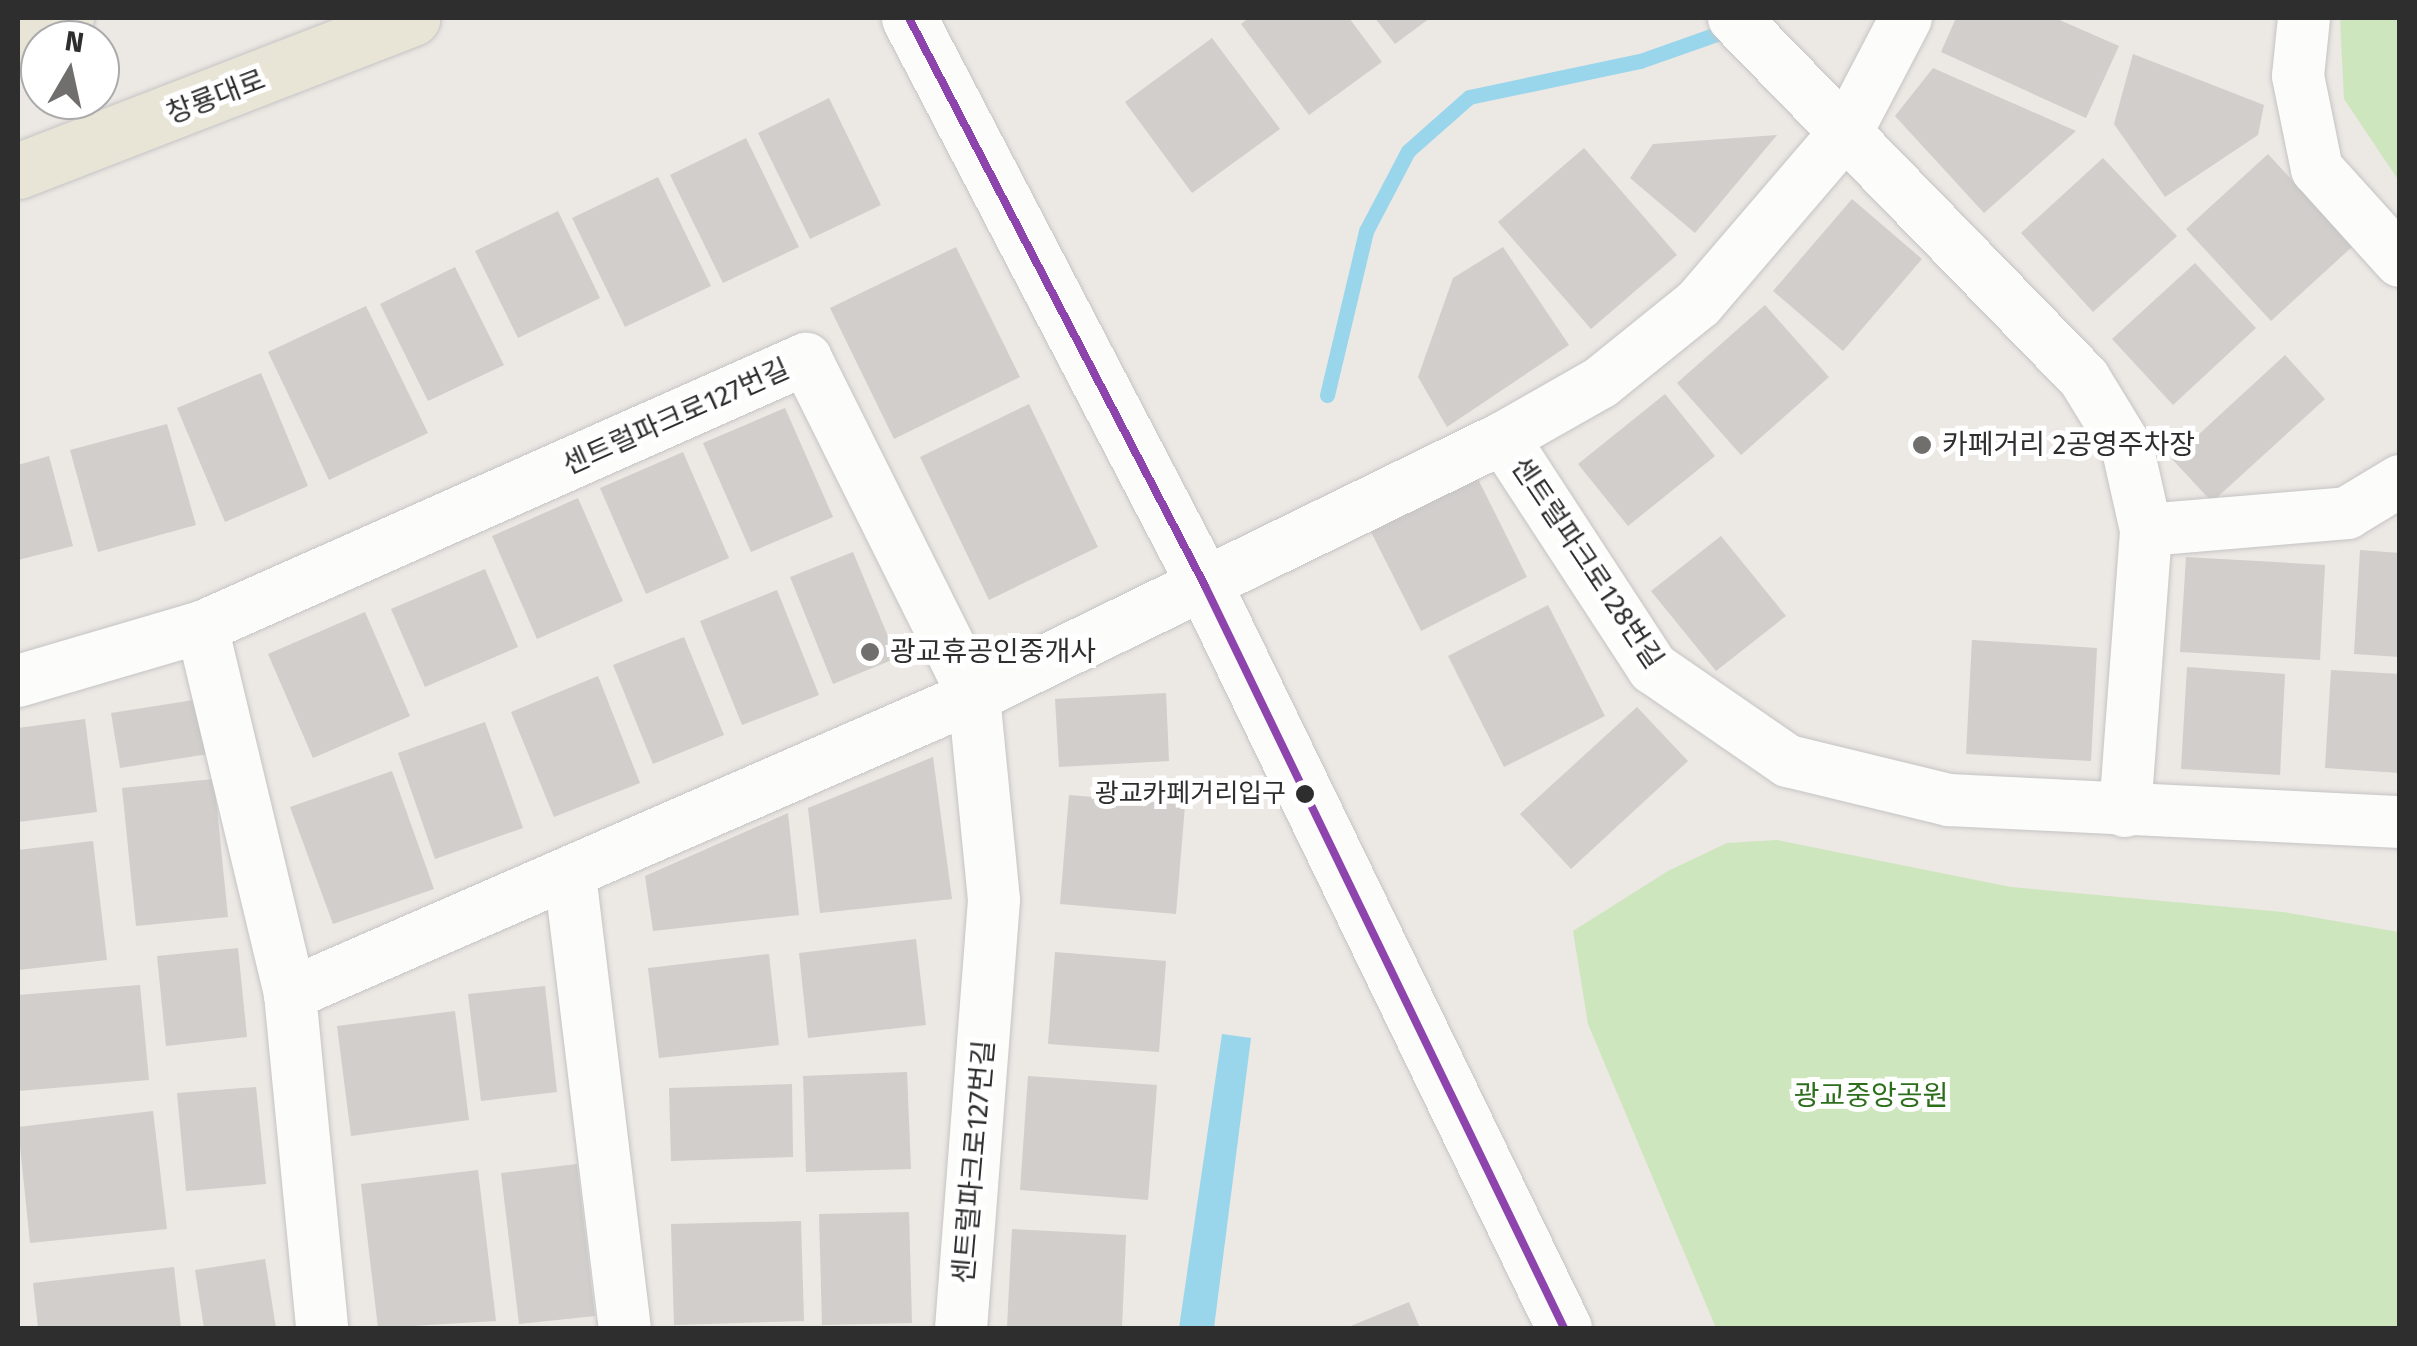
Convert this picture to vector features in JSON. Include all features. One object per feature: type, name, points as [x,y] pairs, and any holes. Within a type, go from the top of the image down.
[{"type":"main road","points":[[18,35],[66,18]]},
{"type":"main road","name":"창룡대로","points":[[18,171],[412,18]]},
{"type":"street","points":[[909,18],[1205,586],[1564,1328]]},
{"type":"street","points":[[1734,18],[1848,129],[2084,378],[2128,450],[2146,530],[2125,811]]},
{"type":"street","name":"센트럴파크로128번길","points":[[1205,586],[1502,438],[1600,383],[1699,304],[1848,129],[1906,18]]},
{"type":"street","points":[[2304,18],[2298,76],[2317,169],[2400,261]]},
{"type":"street","name":"센트럴파크로127번길","points":[[18,681],[202,626],[806,359],[974,696],[994,900],[960,1328]]},
{"type":"street","name":"센트럴파크로128번길","points":[[1502,438],[1654,668],[1788,761],[1868,786],[1949,800],[2400,822]]},
{"type":"street","points":[[2146,530],[2347,513],[2400,482]]},
{"type":"street","points":[[290,994],[570,876],[974,696],[1205,586]]},
{"type":"street","points":[[202,626],[290,994],[322,1328]]},
{"type":"street","points":[[570,876],[625,1328]]},
{"type":"green space","points":[[2340,18],[2399,18],[2399,181],[2344,99]]},
{"type":"green space","name":"광교중앙공원","points":[[1777,840],[2011,887],[2283,912],[2399,932],[2399,1328],[1716,1328],[1588,1024],[1573,931],[1668,871],[1727,843]]},
{"type":"water","points":[[1222,1034],[1251,1038],[1214,1328],[1179,1328]]},
{"type":"building","points":[[1249,18],[1349,18],[1382,62],[1309,115],[1241,24]]},
{"type":"building","points":[[1375,18],[1430,18],[1395,44]]},
{"type":"building","points":[[1956,18],[2055,18],[2119,46],[2086,118],[1941,52]]},
{"type":"building","points":[[1212,38],[1280,129],[1192,193],[1125,102]]},
{"type":"building","points":[[2133,54],[2264,105],[2258,135],[2165,197],[2114,124]]},
{"type":"building","points":[[1933,68],[2076,131],[1984,213],[1895,116]]},
{"type":"building","points":[[829,98],[881,205],[810,239],[758,133]]},
{"type":"building","points":[[1777,135],[1695,233],[1630,178],[1653,144]]},
{"type":"building","points":[[746,138],[799,247],[723,283],[670,175]]},
{"type":"building","points":[[1584,148],[1677,255],[1591,329],[1498,222]]},
{"type":"building","points":[[2268,154],[2353,246],[2271,321],[2186,229]]},
{"type":"building","points":[[2103,158],[2177,236],[2093,312],[2021,233]]},
{"type":"building","points":[[658,177],[711,286],[625,327],[572,218]]},
{"type":"building","points":[[1852,199],[1922,259],[1843,351],[1773,291]]},
{"type":"building","points":[[558,211],[600,298],[518,338],[475,251]]},
{"type":"building","points":[[956,247],[1020,377],[894,439],[830,308]]},
{"type":"building","points":[[1503,247],[1569,345],[1447,427],[1418,377],[1453,278]]},
{"type":"building","points":[[2195,263],[2256,328],[2173,405],[2112,339]]},
{"type":"building","points":[[455,267],[504,365],[428,401],[380,304]]},
{"type":"building","points":[[1765,305],[1829,377],[1741,455],[1677,383]]},
{"type":"building","points":[[366,306],[428,433],[329,480],[268,352]]},
{"type":"building","points":[[2285,355],[2325,399],[2212,502],[2172,459]]},
{"type":"building","points":[[261,373],[308,486],[225,522],[177,408]]},
{"type":"building","points":[[1665,394],[1715,456],[1628,526],[1578,464]]},
{"type":"building","points":[[1029,404],[1098,547],[989,600],[920,457]]},
{"type":"building","points":[[785,408],[833,517],[751,552],[703,443]]},
{"type":"building","points":[[167,424],[196,525],[98,552],[70,450]]},
{"type":"building","points":[[683,452],[729,558],[646,594],[600,488]]},
{"type":"building","points":[[49,456],[73,546],[18,560],[18,465]]},
{"type":"building","points":[[1476,475],[1527,577],[1421,631],[1369,528]]},
{"type":"building","points":[[578,498],[623,601],[537,639],[492,536]]},
{"type":"building","points":[[1721,536],[1786,616],[1716,671],[1651,591]]},
{"type":"building","points":[[2360,550],[2400,553],[2400,657],[2354,654]]},
{"type":"building","points":[[853,552],[897,658],[833,684],[790,577]]},
{"type":"building","points":[[2186,557],[2325,565],[2320,660],[2180,652]]},
{"type":"building","points":[[485,569],[518,647],[425,687],[391,609]]},
{"type":"building","points":[[777,590],[819,695],[742,725],[700,621]]},
{"type":"building","points":[[1548,605],[1605,716],[1504,767],[1448,656]]},
{"type":"building","points":[[365,612],[410,716],[313,758],[268,654]]},
{"type":"building","points":[[684,637],[724,735],[653,764],[613,665]]},
{"type":"building","points":[[1972,640],[2097,648],[2091,761],[1966,754]]},
{"type":"building","points":[[2187,667],[2285,674],[2280,775],[2181,769]]},
{"type":"building","points":[[2331,670],[2400,674],[2400,773],[2325,768]]},
{"type":"building","points":[[598,676],[640,783],[554,817],[511,712]]},
{"type":"building","points":[[1166,693],[1169,761],[1059,767],[1055,699]]},
{"type":"building","points":[[200,699],[208,754],[120,768],[111,713]]},
{"type":"building","points":[[1637,707],[1688,761],[1571,869],[1520,814]]},
{"type":"building","points":[[85,719],[97,812],[18,822],[18,728]]},
{"type":"building","points":[[485,722],[523,828],[435,859],[398,753]]},
{"type":"building","points":[[933,757],[952,899],[820,913],[808,808]]},
{"type":"building","points":[[392,771],[434,889],[333,924],[290,807]]},
{"type":"building","points":[[214,779],[228,917],[136,926],[122,788]]},
{"type":"building","points":[[1069,795],[1185,805],[1176,914],[1060,904]]},
{"type":"building","points":[[788,813],[799,915],[653,931],[645,876]]},
{"type":"building","points":[[93,841],[107,960],[18,970],[18,850]]},
{"type":"building","points":[[916,939],[926,1025],[808,1038],[799,953]]},
{"type":"building","points":[[238,948],[247,1037],[166,1046],[157,956]]},
{"type":"building","points":[[1055,952],[1166,961],[1159,1052],[1048,1044]]},
{"type":"building","points":[[769,954],[779,1045],[659,1058],[648,968]]},
{"type":"building","points":[[140,985],[149,1080],[18,1091],[18,995]]},
{"type":"building","points":[[545,986],[557,1092],[481,1101],[468,994]]},
{"type":"building","points":[[455,1011],[469,1120],[351,1136],[337,1026]]},
{"type":"building","points":[[907,1072],[911,1169],[806,1172],[803,1076]]},
{"type":"building","points":[[1028,1076],[1157,1085],[1148,1200],[1020,1190]]},
{"type":"building","points":[[792,1084],[793,1157],[671,1161],[669,1088]]},
{"type":"building","points":[[256,1087],[266,1184],[186,1191],[177,1093]]},
{"type":"building","points":[[153,1111],[167,1229],[30,1243],[18,1127]]},
{"type":"building","points":[[577,1164],[595,1316],[519,1324],[501,1173]]},
{"type":"building","points":[[478,1170],[496,1321],[378,1328],[361,1184]]},
{"type":"building","points":[[909,1212],[912,1323],[822,1325],[819,1214]]},
{"type":"building","points":[[801,1221],[804,1321],[674,1325],[671,1224]]},
{"type":"building","points":[[1012,1229],[1126,1235],[1122,1328],[1007,1328]]},
{"type":"building","points":[[265,1259],[276,1328],[204,1328],[195,1270]]},
{"type":"building","points":[[174,1267],[181,1328],[38,1328],[33,1283]]},
{"type":"building","points":[[1409,1302],[1420,1328],[1346,1328]]},
{"type":"waterway","points":[[1327,395],[1366,231],[1408,151],[1469,97],[1640,61],[1731,29]]},
{"type":"transit line","points":[[909,18],[1205,586],[1564,1328]]},
{"type":"place","name":"카페거리 2공영주차장","points":[[1922,445]]},
{"type":"place","name":"광교휴공인중개사","points":[[870,652]]},
{"type":"place","name":"광교카페거리입구","points":[[1305,794]]}]
